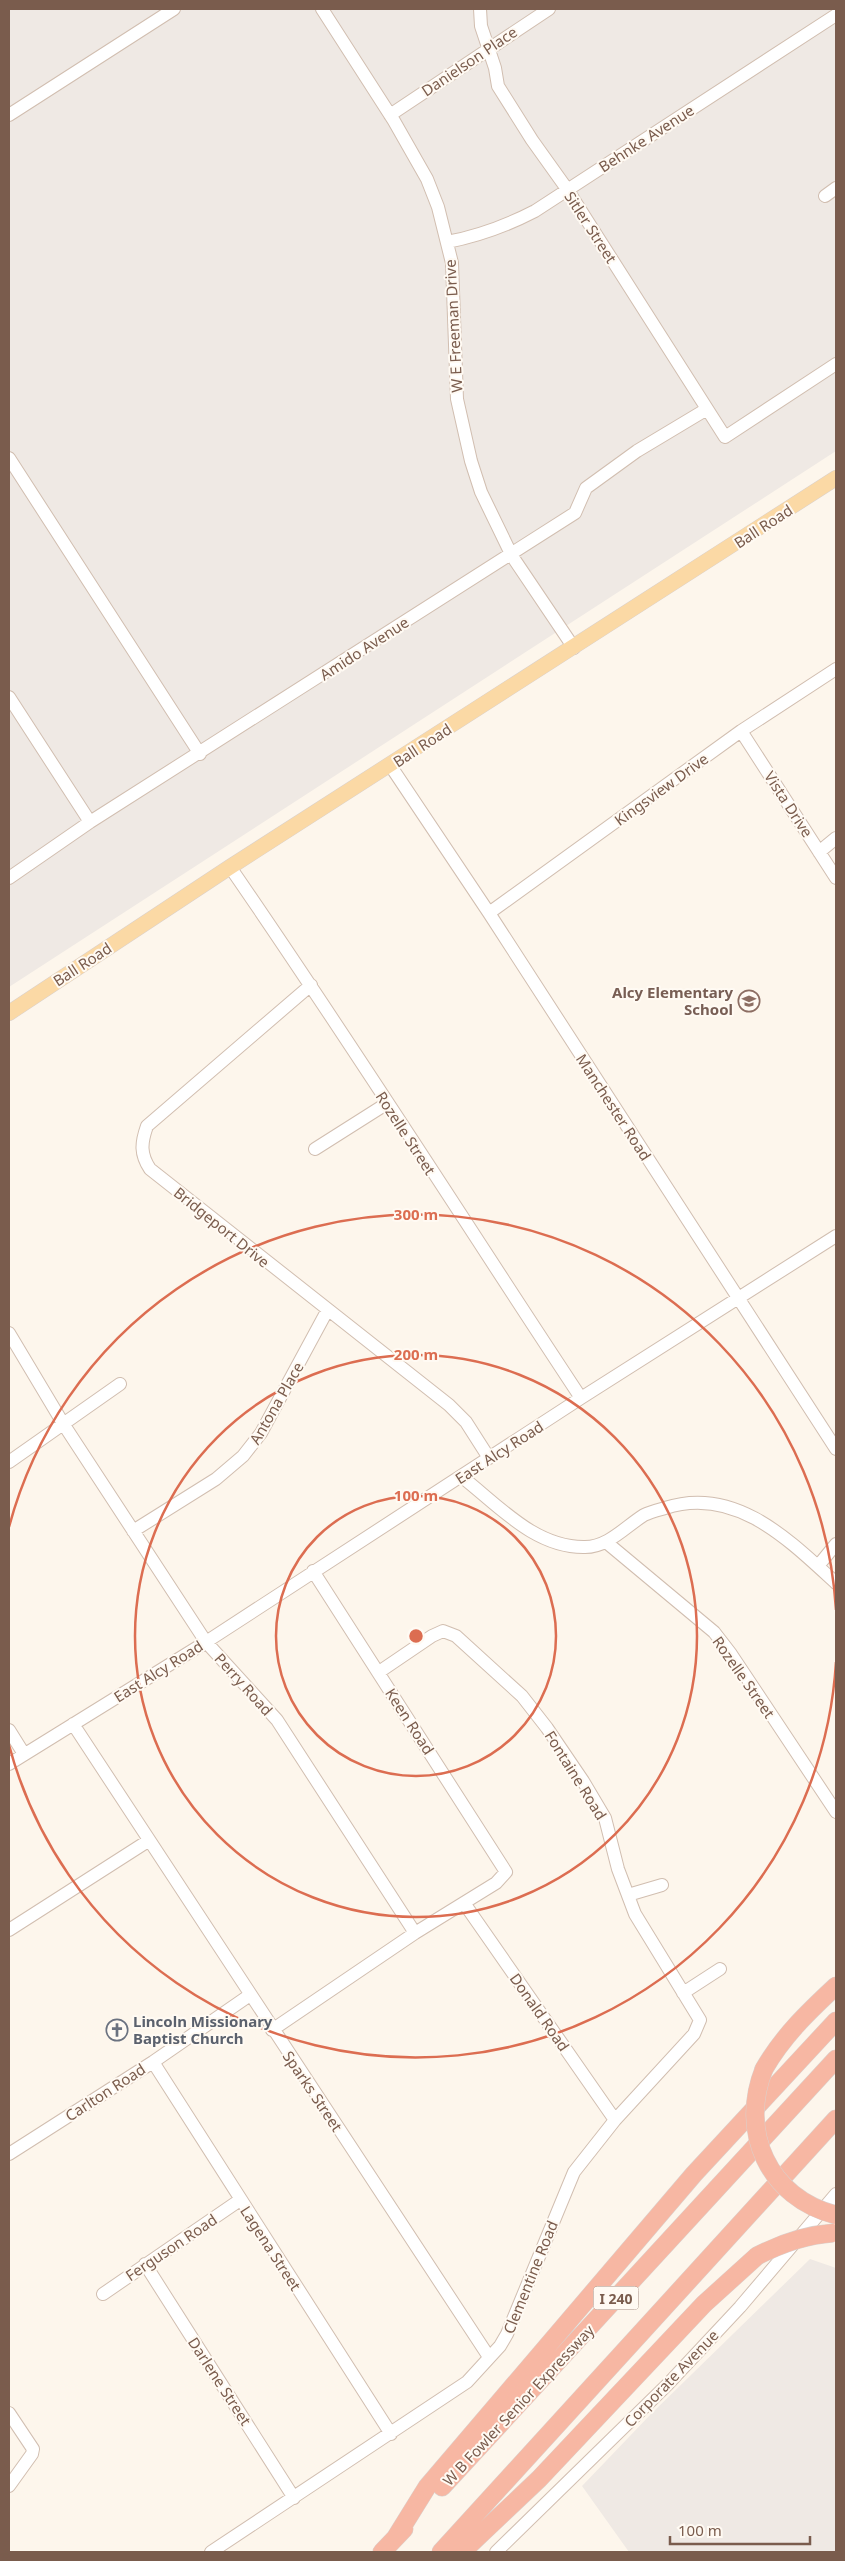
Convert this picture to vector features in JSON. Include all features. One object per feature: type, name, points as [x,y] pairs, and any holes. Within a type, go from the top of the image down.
[{"type":"highway","points":[[836,1986],[796,2023],[776,2048],[764,2069],[755,2097],[754,2115],[759,2146],[778,2180],[787,2189],[814,2206],[836,2215]]},
{"type":"highway","points":[[396,2537],[427,2487],[694,2174],[836,2021]]},
{"type":"highway","name":"W B Fowler Senior Expressway","points":[[382,2552],[836,2059]]},
{"type":"highway","name":"I 240","points":[[441,2552],[836,2119]]},
{"type":"highway","points":[[462,2552],[545,2472],[704,2304],[757,2256],[788,2241],[816,2234],[835,2233]]},
{"type":"main road","name":"Ball Road","points":[[9,1012],[230,867],[574,648],[836,478]]},
{"type":"street","points":[[9,115],[174,9]]},
{"type":"street","name":"W E Freeman Drive","points":[[322,9],[390,115],[427,179],[438,207],[447,242],[454,294],[457,399],[461,422],[481,492],[512,556],[574,648]]},
{"type":"street","name":"Sitler Street","points":[[480,9],[482,26],[495,68],[498,86],[532,140],[567,189],[725,437],[836,364]]},
{"type":"street","name":"Danielson Place","points":[[390,115],[549,9]]},
{"type":"street","name":"Behnke Avenue","points":[[447,242],[476,237],[504,227],[535,211],[836,15]]},
{"type":"street","points":[[825,196],[836,188]]},
{"type":"street","name":"Amido Avenue","points":[[9,878],[90,822],[512,556],[575,513],[581,496],[594,483],[636,451],[707,409]]},
{"type":"street","points":[[9,458],[200,754]]},
{"type":"street","name":"Kingsview Drive","points":[[489,913],[741,731],[836,669]]},
{"type":"street","points":[[9,697],[90,822]]},
{"type":"street","name":"Vista Drive","points":[[741,731],[836,878]]},
{"type":"street","name":"Manchester Road","points":[[390,765],[489,913],[836,1449]]},
{"type":"street","points":[[819,852],[836,838]]},
{"type":"street","name":"Rozelle Street","points":[[230,867],[311,985],[386,1104],[581,1398]]},
{"type":"street","name":"Bridgeport Drive","points":[[311,985],[147,1126],[142,1140],[143,1157],[150,1169],[327,1311],[449,1405],[466,1422],[489,1458]]},
{"type":"street","points":[[315,1148],[386,1104]]},
{"type":"street","name":"East Alcy Road","points":[[9,1764],[206,1642],[581,1398],[836,1236]]},
{"type":"street","name":"Antona Place","points":[[133,1530],[216,1479],[243,1456],[262,1433],[327,1311]]},
{"type":"street","name":"Perry Road","points":[[9,1333],[64,1424],[206,1642],[277,1720],[415,1933]]},
{"type":"street","points":[[9,1462],[120,1384]]},
{"type":"street","points":[[462,1477],[537,1537],[568,1546],[586,1548],[606,1542],[646,1514],[681,1502],[713,1502],[746,1512],[766,1523],[836,1583]]},
{"type":"street","name":"Rozelle Street","points":[[606,1542],[714,1632],[731,1654],[836,1812]]},
{"type":"street","points":[[818,1566],[836,1544]]},
{"type":"street","name":"Keen Road","points":[[313,1571],[506,1872],[496,1882],[464,1903]]},
{"type":"street","name":"Fontaine Road","points":[[379,1672],[432,1636],[443,1631],[456,1636],[522,1696],[583,1780],[605,1818],[618,1870],[635,1914],[700,2020]]},
{"type":"street","name":"Sparks Street","points":[[73,1724],[272,2030],[489,2357]]},
{"type":"street","points":[[9,1730],[24,1754]]},
{"type":"street","points":[[9,1930],[148,1841]]},
{"type":"street","points":[[628,1895],[662,1885]]},
{"type":"street","points":[[272,2030],[415,1933],[464,1903]]},
{"type":"street","name":"Donald Road","points":[[464,1903],[615,2120]]},
{"type":"street","points":[[683,1993],[720,1969]]},
{"type":"street","name":"Carlton Road","points":[[9,2154],[153,2062],[250,1995]]},
{"type":"street","name":"Clementine Road","points":[[211,2552],[467,2382],[500,2346],[507,2334],[574,2172],[615,2120],[694,2034],[700,2020]]},
{"type":"street","name":"Lagena Street","points":[[153,2062],[391,2434]]},
{"type":"street","name":"Corporate Avenue","points":[[496,2552],[668,2384],[740,2307],[836,2194]]},
{"type":"street","name":"Ferguson Road","points":[[103,2294],[240,2200]]},
{"type":"street","name":"Darlene Street","points":[[145,2264],[294,2498]]},
{"type":"street","points":[[9,2412],[33,2448],[32,2454],[9,2486]]},
{"type":"shaded area","points":[[9,9],[836,9],[836,451],[9,987]]},
{"type":"shaded area","points":[[810,2259],[836,2268],[836,2552],[629,2552],[582,2486],[651,2414]]},
{"type":"place","name":"Alcy Elementary School","points":[[749,1001]]},
{"type":"place","name":"Lincoln Missionary Baptist Church","points":[[117,2030]]}]
